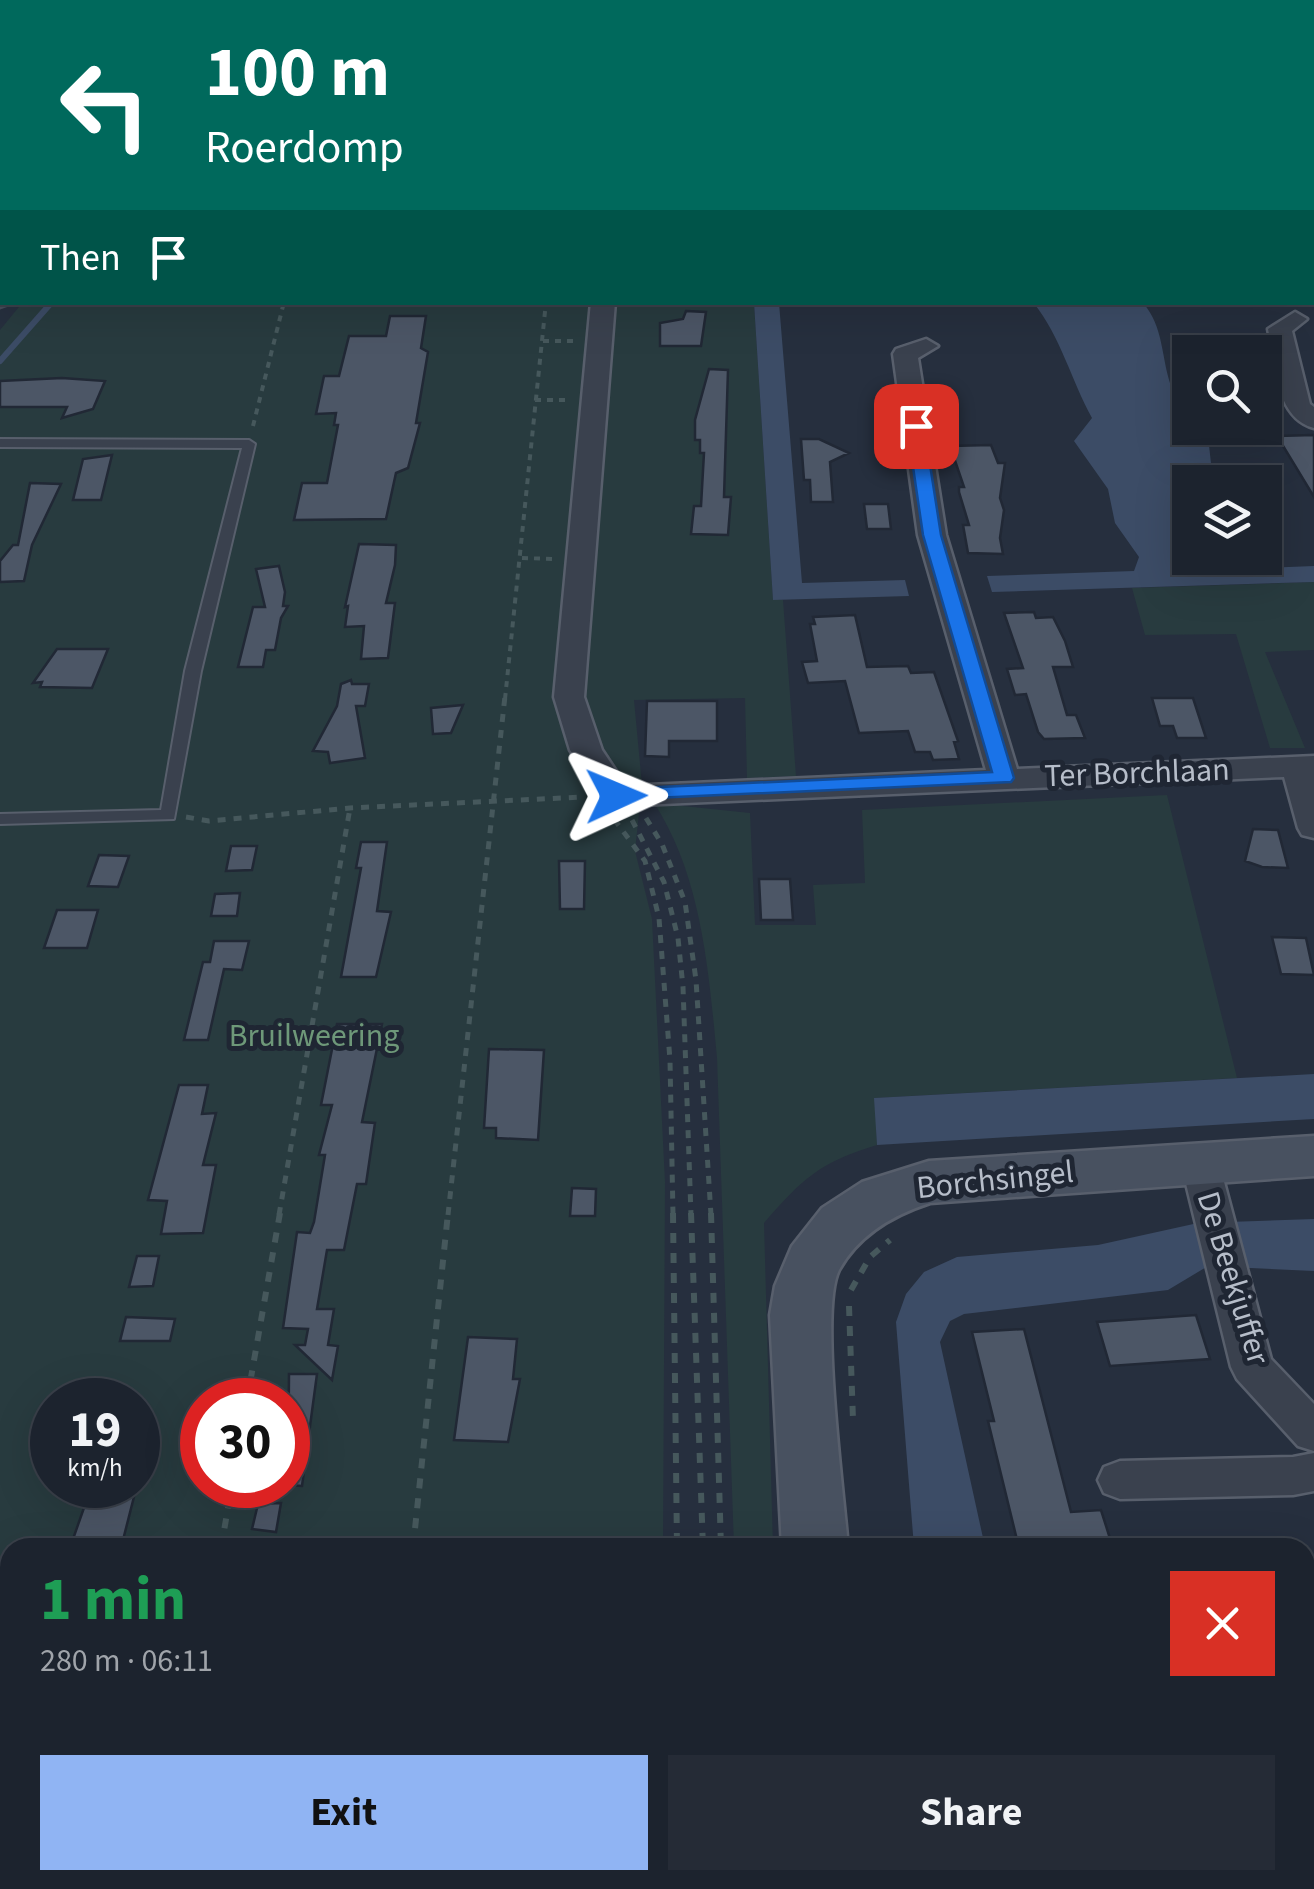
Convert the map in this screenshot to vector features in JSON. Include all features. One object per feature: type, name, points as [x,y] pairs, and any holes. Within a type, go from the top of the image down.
[{"type":"main road","name":"Borchsingel","points":[[814,1538],[800,1315],[813,1262],[842,1223],[882,1197],[929,1182],[1206,1189],[1314,1156]]},
{"type":"street","points":[[602,305],[569,697],[578,739],[596,773],[616,796]]},
{"type":"street","points":[[1295,319],[1280,329],[1298,406],[1314,420]]},
{"type":"street","points":[[926,346],[905,354],[932,535],[1004,778]]},
{"type":"street","name":"Ter Borchlaan","points":[[616,796],[1306,767],[1314,828]]},
{"type":"street","name":"De Beekjuffer","points":[[1206,1189],[1252,1367],[1314,1433]]},
{"type":"street","points":[[1120,1480],[1293,1476],[1314,1472]]},
{"type":"lane","points":[[0,443],[250,444],[193,671],[168,815],[0,819]]},
{"type":"path","points":[[250,444],[283,305]]},
{"type":"path","points":[[414,1538],[492,801],[522,558],[546,305]]},
{"type":"path","points":[[616,796],[607,811],[645,861],[654,887],[662,957],[674,1200],[677,1538]]},
{"type":"path","points":[[616,796],[657,860],[669,886],[676,918],[683,987],[704,1538]]},
{"type":"path","points":[[168,815],[209,820],[350,808],[616,796],[637,804],[662,844],[685,902],[688,922],[710,1170],[721,1538]]},
{"type":"path","points":[[250,1378],[350,808]]},
{"type":"path","name":"Borchsingel","points":[[854,1426],[849,1295],[870,1257],[894,1236]]},
{"type":"path","points":[[223,1538],[228,1508]]},
{"type":"green space","name":"Bruilweering","points":[[21,305],[754,305],[773,599],[783,600],[796,776],[747,778],[745,698],[634,700],[642,785],[635,851],[652,919],[665,1182],[663,1538],[0,1538],[0,330]]},
{"type":"green space","points":[[1314,582],[1314,650],[1265,652],[1305,748],[1270,748],[1236,634],[1145,635],[1132,588]]},
{"type":"green space","points":[[1167,795],[1237,1078],[875,1098],[877,1145],[841,1158],[813,1174],[764,1223],[773,1538],[734,1538],[717,1058],[711,993],[693,894],[670,831],[654,803],[750,813],[755,925],[816,925],[813,885],[865,883],[862,810]]},
{"type":"water","points":[[754,305],[779,305],[802,583],[905,580],[909,596],[773,600]]},
{"type":"water","points":[[1035,305],[1145,305],[1155,322],[1172,388],[1172,445],[1209,445],[1211,463],[1232,465],[1172,465],[1172,575],[1282,575],[1282,567],[1314,566],[1314,582],[992,592],[987,576],[1134,571],[1139,557],[1115,523],[1108,489],[1074,441],[1092,418],[1051,330]]},
{"type":"water","points":[[1314,1074],[1314,1119],[877,1145],[874,1098]]},
{"type":"water","points":[[1314,1219],[1314,1271],[1208,1266],[1168,1290],[964,1314],[950,1321],[940,1342],[983,1538],[913,1538],[896,1322],[906,1294],[924,1272],[957,1257],[1098,1245],[1198,1223]]},
{"type":"building","points":[[686,311],[706,312],[701,346],[660,346],[660,323],[683,319]]},
{"type":"building","points":[[390,316],[426,316],[421,348],[428,352],[416,423],[420,423],[408,468],[396,473],[386,519],[294,520],[302,483],[327,483],[338,425],[334,425],[336,413],[316,414],[324,376],[339,376],[349,336],[386,336]]},
{"type":"building","points":[[709,369],[728,370],[724,497],[731,497],[728,535],[691,534],[694,506],[701,506],[704,453],[700,453],[700,440],[695,440],[695,420]]},
{"type":"building","points":[[0,381],[105,381],[93,409],[62,418],[67,407],[0,407]]},
{"type":"building","points":[[1314,435],[1314,497],[1282,444],[1282,436]]},
{"type":"building","points":[[801,439],[819,439],[849,453],[830,462],[833,502],[811,502],[810,480],[804,480]]},
{"type":"building","points":[[991,445],[998,463],[1005,463],[1000,498],[1004,510],[1000,538],[1003,554],[968,553],[963,525],[969,525],[959,492],[959,487],[964,487],[950,446]]},
{"type":"building","points":[[112,455],[101,500],[73,500],[83,459]]},
{"type":"building","points":[[30,483],[61,484],[32,545],[24,581],[0,582],[0,561],[13,545],[18,545]]},
{"type":"building","points":[[864,504],[888,504],[891,529],[867,529]]},
{"type":"building","points":[[359,544],[396,545],[386,603],[395,603],[388,658],[361,659],[364,626],[345,627],[348,606],[345,607]]},
{"type":"building","points":[[279,566],[285,592],[283,606],[288,606],[281,618],[275,650],[266,650],[263,667],[238,667],[253,607],[265,607],[256,569]]},
{"type":"building","points":[[1034,612],[1036,618],[1053,617],[1065,641],[1073,667],[1053,667],[1067,715],[1076,715],[1085,738],[1044,739],[1026,694],[1015,695],[1007,669],[1023,668],[1004,613]]},
{"type":"building","points":[[855,615],[867,667],[908,666],[911,673],[934,672],[958,741],[954,742],[959,759],[933,760],[930,752],[915,752],[908,731],[859,733],[845,681],[808,683],[802,662],[817,661],[810,624],[815,624],[813,617]]},
{"type":"building","points":[[57,649],[108,649],[92,688],[40,687],[42,682],[33,683]]},
{"type":"building","points":[[351,680],[352,684],[369,684],[365,706],[356,706],[365,758],[330,763],[328,752],[313,751],[337,706],[341,684]]},
{"type":"building","points":[[1152,698],[1193,698],[1206,738],[1177,738],[1173,726],[1160,726]]},
{"type":"building","points":[[647,701],[717,701],[717,741],[669,741],[669,757],[645,756]]},
{"type":"building","points":[[463,705],[451,733],[433,734],[431,708]]},
{"type":"building","points":[[1253,829],[1278,830],[1288,868],[1262,867],[1245,861]]},
{"type":"building","points":[[361,842],[387,842],[377,911],[391,912],[376,977],[341,977],[361,868],[356,868]]},
{"type":"building","points":[[231,846],[257,846],[252,870],[226,871]]},
{"type":"building","points":[[99,855],[129,856],[118,887],[88,886]]},
{"type":"building","points":[[559,861],[585,861],[584,909],[560,909]]},
{"type":"building","points":[[759,879],[790,879],[793,920],[761,920]]},
{"type":"building","points":[[240,893],[237,916],[211,916],[215,894]]},
{"type":"building","points":[[57,910],[98,910],[87,948],[44,948]]},
{"type":"building","points":[[1272,937],[1306,938],[1314,975],[1281,974]]},
{"type":"building","points":[[214,941],[249,941],[242,970],[224,969],[208,1040],[184,1040],[203,962],[210,962]]},
{"type":"building","points":[[337,1024],[382,1024],[362,1122],[375,1123],[366,1184],[357,1184],[344,1250],[327,1250],[317,1309],[334,1309],[328,1345],[338,1346],[332,1380],[295,1345],[305,1345],[308,1329],[283,1328],[297,1232],[310,1233],[314,1222],[325,1155],[319,1155],[332,1105],[321,1105]]},
{"type":"building","points":[[489,1049],[544,1050],[538,1140],[496,1138],[496,1128],[484,1128]]},
{"type":"building","points":[[179,1085],[208,1085],[202,1114],[216,1113],[203,1165],[216,1165],[203,1233],[161,1234],[167,1201],[148,1200]]},
{"type":"building","points":[[572,1188],[596,1189],[595,1216],[570,1216]]},
{"type":"building","points":[[137,1256],[159,1256],[153,1286],[129,1287]]},
{"type":"building","points":[[1196,1315],[1210,1359],[1110,1366],[1097,1322]]},
{"type":"building","points":[[126,1317],[175,1319],[170,1341],[120,1341]]},
{"type":"building","points":[[1024,1329],[1071,1512],[1101,1510],[1110,1538],[1017,1538],[988,1421],[994,1421],[972,1332]]},
{"type":"building","points":[[468,1337],[517,1339],[513,1379],[520,1379],[508,1442],[454,1440]]},
{"type":"building","points":[[289,1374],[317,1374],[310,1426],[310,1378],[289,1378]]},
{"type":"building","points":[[84,1508],[131,1508],[124,1538],[73,1538]]},
{"type":"building","points":[[257,1508],[280,1508],[276,1532],[252,1529]]},
{"type":"waterway","points":[[0,361],[49,305]]},
{"type":"route","points":[[616,796],[1004,778],[932,535],[916,426]]}]
